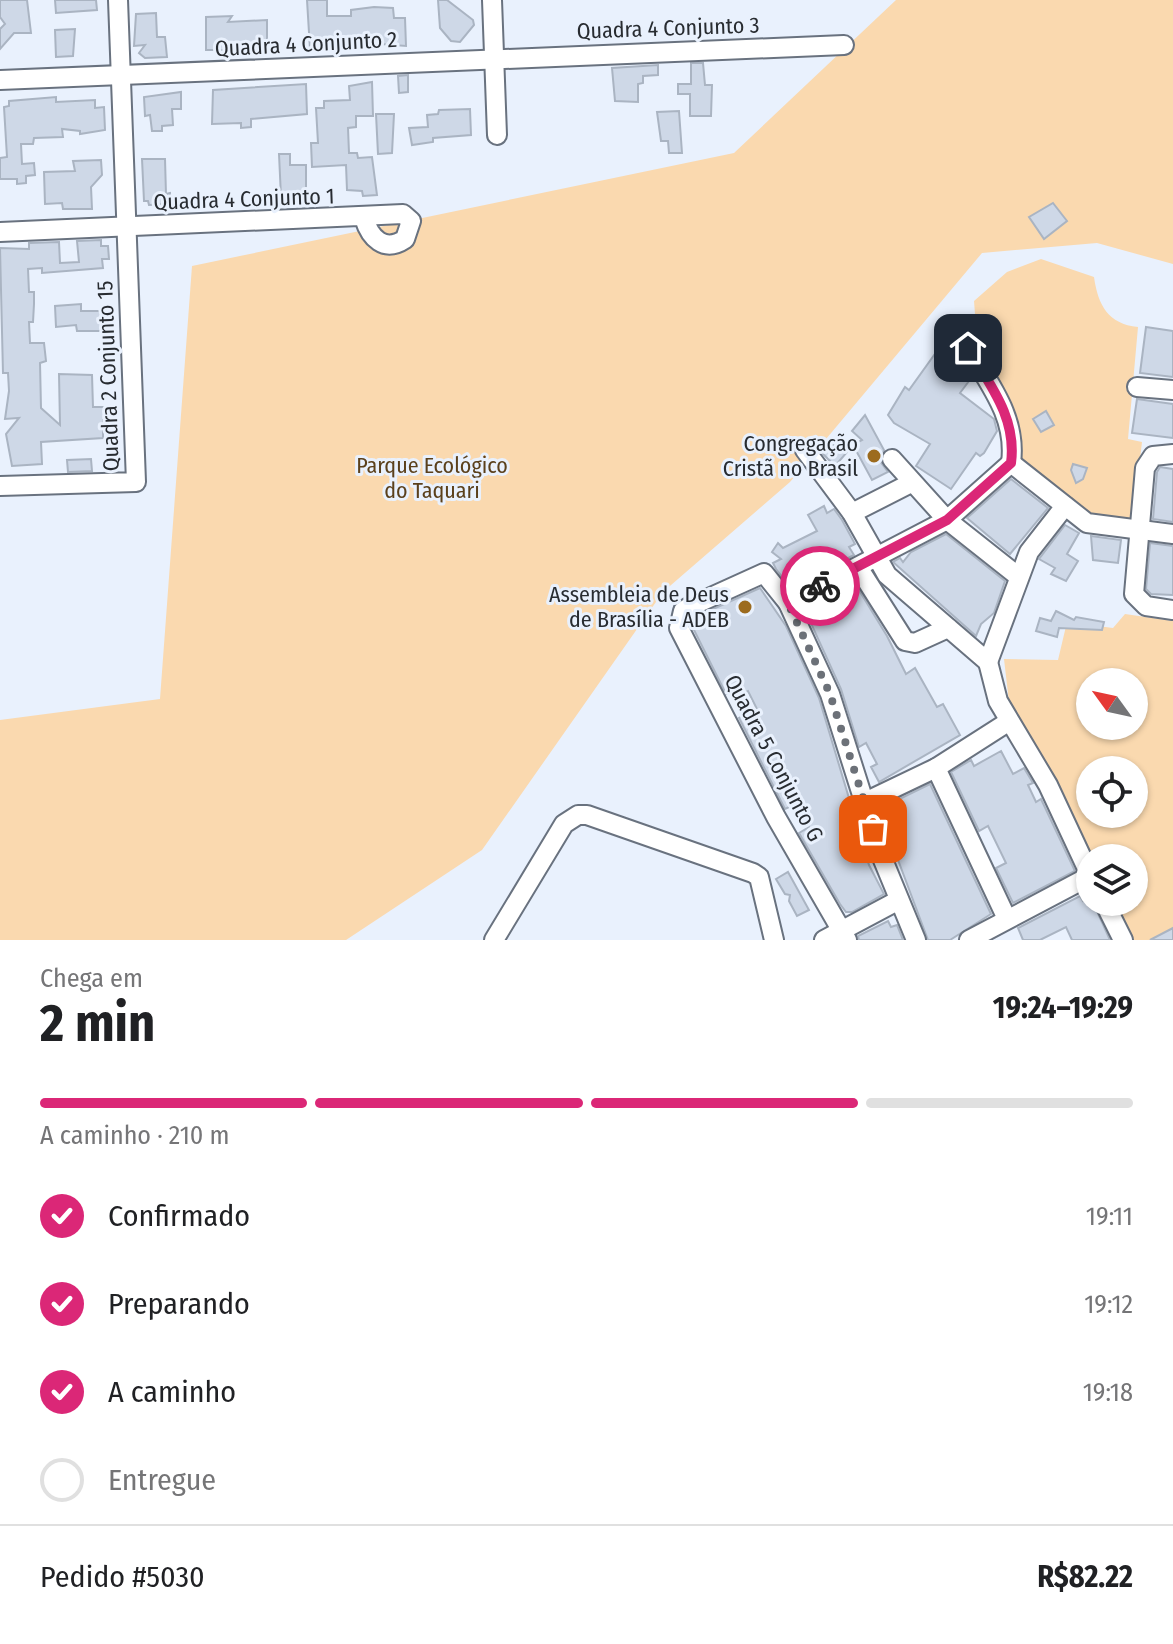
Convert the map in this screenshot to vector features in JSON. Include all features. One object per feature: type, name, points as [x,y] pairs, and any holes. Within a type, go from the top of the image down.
[{"type":"street","points":[[118,0],[126,228]]},
{"type":"street","points":[[492,0],[497,135]]},
{"type":"street","name":"Quadra 4 Conjunto 3","points":[[495,59],[844,45]]},
{"type":"street","name":"Quadra 4 Conjunto 2","points":[[0,80],[495,59]]},
{"type":"street","name":"Quadra 4 Conjunto 1","points":[[0,232],[364,218]]},
{"type":"street","name":"Quadra 2 Conjunto 15","points":[[0,486],[136,482],[126,228]]},
{"type":"street","points":[[916,940],[899,900],[830,694],[788,603],[947,520],[1011,463],[1013,437],[1007,415],[968,348]]},
{"type":"street","points":[[1137,387],[1173,390]]},
{"type":"street","points":[[805,450],[852,513],[866,562],[905,641],[915,643],[948,628]]},
{"type":"street","points":[[1173,454],[1158,454],[1148,461],[1134,594],[1146,606],[1173,610]]},
{"type":"street","points":[[892,459],[947,520],[1019,577]]},
{"type":"street","points":[[1011,463],[1087,523],[1173,534]]},
{"type":"street","points":[[852,513],[911,483]]},
{"type":"street","points":[[1065,506],[1036,540],[988,662],[998,701],[1008,722],[1048,785],[1076,846]]},
{"type":"street","points":[[866,562],[988,662]]},
{"type":"street","name":"Quadra 5 Conjunto G","points":[[788,603],[768,574],[756,575],[689,607],[679,622],[681,634],[776,817],[845,935]]},
{"type":"street","points":[[865,802],[936,768],[1008,722]]},
{"type":"street","points":[[936,768],[1005,928]]},
{"type":"street","points":[[494,940],[564,824],[578,815],[587,815],[753,873],[759,877],[774,940]]},
{"type":"street","points":[[969,940],[1005,928],[1076,885]]},
{"type":"street","points":[[824,940],[845,935],[899,900]]},
{"type":"street","points":[[1111,916],[1123,940]]},
{"type":"green space","name":"Parque Ecológico do Taquari","points":[[896,0],[1173,0],[1173,264],[1097,243],[982,253],[790,482],[663,592],[482,850],[346,940],[0,940],[0,720],[160,699],[192,266],[734,153]]},
{"type":"green space","points":[[1041,259],[1094,277],[1098,296],[1106,311],[1119,322],[1138,327],[1128,439],[1142,442],[1133,517],[1129,521],[1090,516],[1019,463],[1021,433],[976,327],[974,301],[1007,272]]},
{"type":"green space","points":[[1125,614],[1173,621],[1173,940],[1134,940],[1122,916],[1148,916],[1148,844],[1085,844],[1076,828],[1148,828],[1148,756],[1076,756],[1076,828],[1009,702],[1004,659],[1058,660],[1067,622],[1113,628]]},
{"type":"building","points":[[0,0],[27,0],[31,33],[14,33],[0,49],[0,29],[5,24],[0,17]]},
{"type":"building","points":[[55,0],[96,0],[97,10],[56,13]]},
{"type":"building","points":[[307,0],[327,0],[327,16],[351,16],[351,10],[374,7],[393,8],[394,18],[405,18],[406,46],[354,42],[354,48],[310,49]]},
{"type":"building","points":[[438,0],[447,0],[473,20],[474,25],[460,42],[451,41],[440,28]]},
{"type":"building","points":[[156,13],[157,37],[165,37],[167,57],[145,58],[139,53],[145,45],[134,46],[136,14]]},
{"type":"building","points":[[232,16],[228,22],[267,20],[267,50],[206,50],[206,17]]},
{"type":"building","points":[[75,29],[73,56],[56,57],[55,30]]},
{"type":"building","points":[[691,63],[703,63],[705,85],[712,85],[711,116],[690,116],[690,94],[678,94],[678,84],[691,84]]},
{"type":"building","points":[[658,65],[658,75],[643,76],[643,83],[638,84],[638,102],[615,101],[612,68]]},
{"type":"building","points":[[408,75],[408,92],[399,93],[398,76]]},
{"type":"building","points":[[372,82],[373,116],[356,116],[356,127],[348,128],[349,153],[357,153],[358,158],[372,157],[377,195],[363,196],[362,191],[347,190],[346,165],[312,167],[311,143],[318,143],[316,108],[324,108],[324,101],[350,100],[349,86]]},
{"type":"building","points":[[306,84],[307,114],[251,119],[251,127],[241,128],[241,123],[212,124],[213,90]]},
{"type":"building","points":[[181,92],[181,109],[172,109],[173,125],[162,126],[162,131],[152,131],[150,115],[145,116],[144,97]]},
{"type":"building","points":[[56,97],[56,102],[95,100],[95,108],[104,107],[105,130],[80,134],[80,131],[62,129],[63,137],[34,138],[33,144],[21,144],[22,164],[34,163],[35,175],[26,176],[26,183],[17,184],[17,179],[0,179],[0,158],[7,157],[4,107],[9,106],[9,101]]},
{"type":"building","points":[[470,109],[471,135],[433,138],[433,142],[412,145],[409,128],[428,127],[427,115],[438,114],[439,110]]},
{"type":"building","points":[[679,111],[682,153],[669,153],[668,141],[661,141],[657,112]]},
{"type":"building","points":[[376,114],[394,114],[392,153],[378,154]]},
{"type":"building","points":[[279,154],[290,154],[290,165],[306,165],[306,196],[281,197]]},
{"type":"building","points":[[142,159],[165,159],[166,194],[170,193],[170,204],[149,205],[148,201],[144,201]]},
{"type":"building","points":[[101,160],[102,175],[91,187],[92,209],[63,209],[62,203],[45,204],[44,172],[75,171],[73,161]]},
{"type":"building","points":[[1053,203],[1067,221],[1044,239],[1029,217]]},
{"type":"building","points":[[101,240],[101,246],[108,246],[109,259],[102,259],[103,268],[42,273],[42,268],[28,269],[29,292],[34,292],[33,322],[29,322],[30,343],[44,343],[46,361],[40,363],[41,408],[60,425],[59,374],[92,375],[93,407],[107,407],[108,420],[103,420],[103,438],[41,442],[42,464],[12,466],[6,434],[19,418],[5,419],[9,391],[8,373],[3,373],[0,248],[29,249],[29,243],[59,242],[60,263],[79,262],[77,241]]},
{"type":"building","points":[[81,304],[81,311],[104,311],[106,331],[77,331],[76,325],[56,327],[55,306]]},
{"type":"building","points":[[1146,327],[1173,331],[1173,377],[1140,373]]},
{"type":"building","points":[[937,351],[964,365],[972,377],[960,393],[994,419],[997,431],[984,453],[980,456],[976,453],[951,489],[916,466],[930,444],[894,423],[888,415],[905,387],[909,390]]},
{"type":"building","points":[[1137,399],[1173,404],[1173,438],[1132,433]]},
{"type":"building","points":[[1046,411],[1054,425],[1041,432],[1033,419]]},
{"type":"building","name":"Congregação Cristã no Brasil","points":[[865,415],[884,450],[880,461],[888,472],[872,480],[853,445],[862,440],[852,431]]},
{"type":"building","points":[[836,442],[848,451],[835,466],[823,454]]},
{"type":"building","points":[[91,459],[92,471],[68,472],[67,460]]},
{"type":"building","points":[[1073,464],[1087,468],[1083,479],[1076,483],[1071,470]]},
{"type":"building","points":[[1160,467],[1173,469],[1173,522],[1153,519]]},
{"type":"building","points":[[1011,479],[1048,508],[1010,554],[967,518]]},
{"type":"building","points":[[824,506],[827,513],[834,509],[842,520],[855,544],[849,547],[854,555],[791,588],[773,563],[781,559],[772,552],[778,543],[783,548],[817,531],[808,515]]},
{"type":"building","points":[[1065,525],[1079,533],[1067,554],[1078,561],[1066,581],[1051,574],[1055,568],[1039,559]]},
{"type":"building","points":[[946,534],[1005,581],[994,613],[981,624],[976,636],[893,562],[900,558],[903,562],[911,552]]},
{"type":"building","points":[[1091,536],[1121,540],[1118,563],[1093,560]]},
{"type":"building","points":[[1150,543],[1173,546],[1173,595],[1151,594],[1146,589]]},
{"type":"building","points":[[854,582],[906,674],[915,668],[937,707],[943,704],[960,735],[879,782],[871,767],[877,764],[866,743],[859,747],[841,689],[804,608]]},
{"type":"building","points":[[760,588],[786,626],[819,698],[869,865],[884,894],[852,912],[846,912],[840,904],[799,833],[809,827],[798,803],[785,809],[739,718],[757,709],[748,691],[736,697],[733,690],[726,694],[692,626],[704,613]]},
{"type":"building","points":[[1056,611],[1074,620],[1076,617],[1104,622],[1102,630],[1059,628],[1057,637],[1036,631],[1040,618],[1051,621]]},
{"type":"building","points":[[1001,751],[1013,774],[1024,768],[1033,783],[1028,785],[1036,802],[1041,799],[1075,871],[1013,903],[996,868],[1006,863],[988,826],[979,831],[951,772],[971,760],[974,766]]},
{"type":"building","points":[[930,784],[991,914],[950,940],[928,940],[879,809]]},
{"type":"building","points":[[788,872],[809,910],[797,916],[789,901],[790,895],[785,894],[776,879]]},
{"type":"building","points":[[1076,898],[1076,916],[1099,916],[1110,940],[1072,940],[1066,927],[1040,940],[1023,940],[1018,928]]},
{"type":"building","points":[[888,921],[891,927],[897,925],[903,940],[859,940],[858,936]]},
{"type":"building","points":[[1173,928],[1173,940],[1150,940]]},
{"type":"way so far","points":[[820,586],[788,603],[830,694],[873,829]]},
{"type":"place","name":"Congregação Cristã no Brasil","points":[[874,456]]},
{"type":"place","name":"Assembleia de Deus de Brasília - ADEB","points":[[745,607]]},
{"type":"route","points":[[820,586],[947,520],[1011,463],[1013,437],[1007,415],[968,348]]}]
